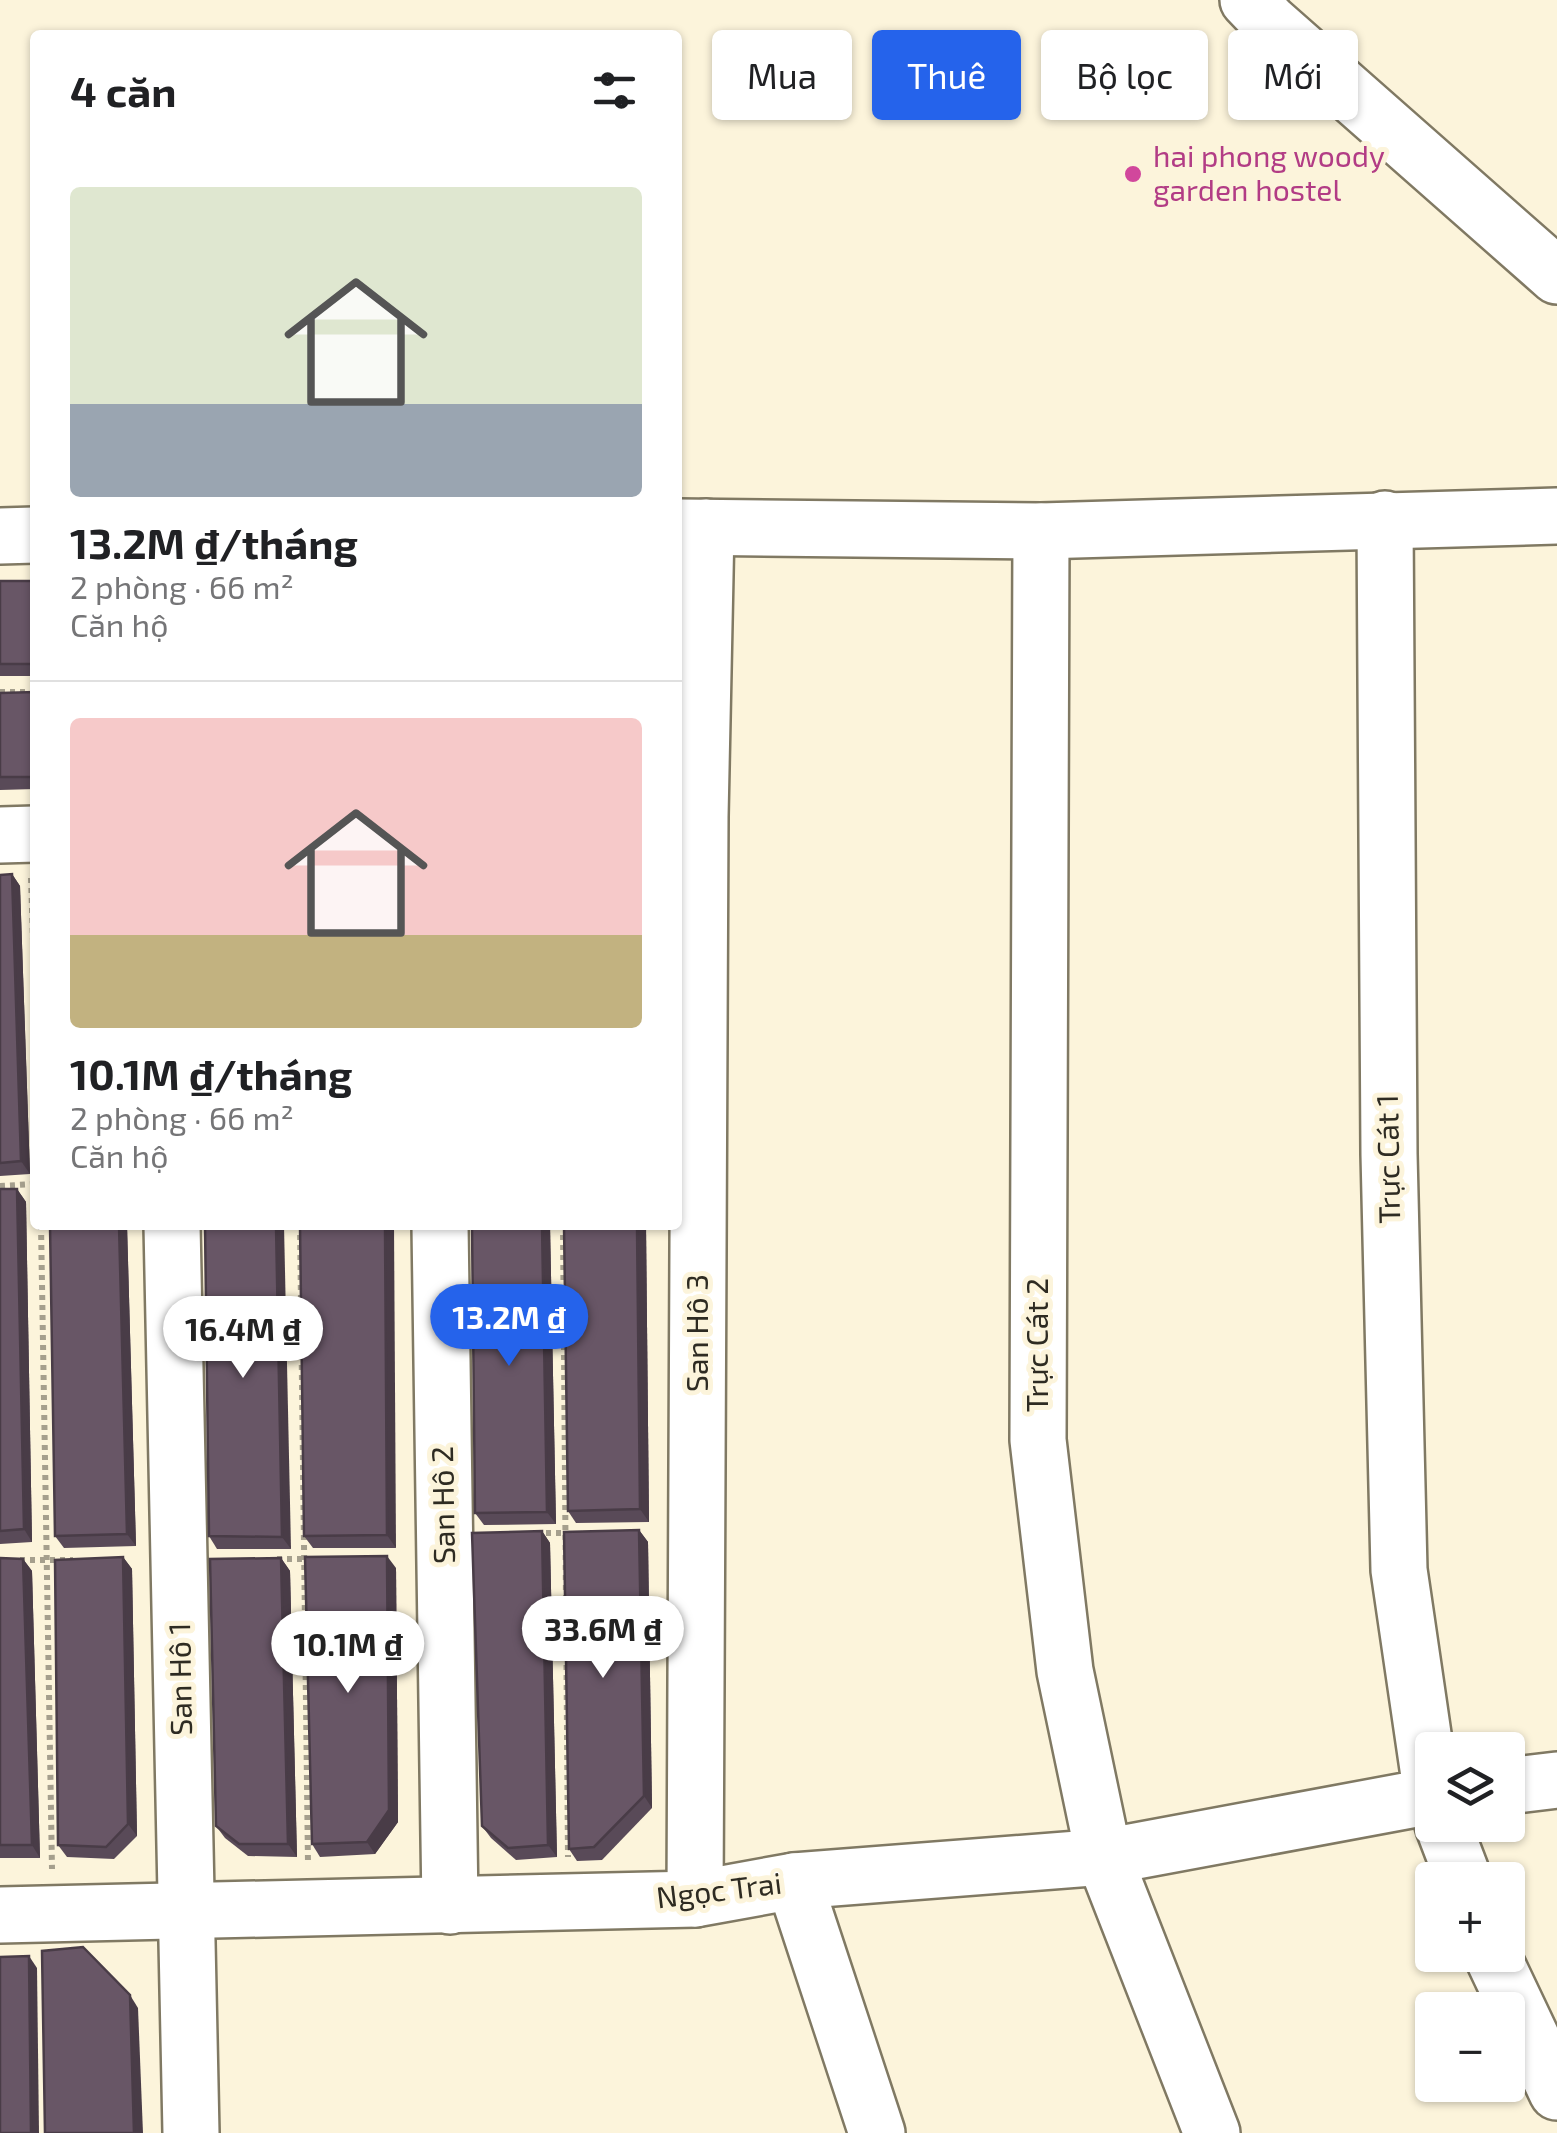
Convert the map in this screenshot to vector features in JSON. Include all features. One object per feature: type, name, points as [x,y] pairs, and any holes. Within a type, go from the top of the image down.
[{"type":"street","points":[[1270,8],[1557,276]]},
{"type":"street","points":[[692,527],[1041,531],[1557,516]]},
{"type":"street","name":"Trực Cát 1","points":[[1385,519],[1388,1154],[1398,1570],[1422,1732]]},
{"type":"street","name":"San Hô 3","points":[[692,527],[689,818],[696,1899]]},
{"type":"street","name":"Trực Cát 2","points":[[1041,531],[1038,1440],[1064,1671],[1104,1856],[1212,2133]]},
{"type":"street","points":[[0,536],[30,535]]},
{"type":"street","name":"San Hô 1","points":[[172,1230],[191,2133]]},
{"type":"street","name":"San Hô 2","points":[[440,1230],[450,1906]]},
{"type":"street","points":[[1525,1784],[1557,1780]]},
{"type":"street","name":"Ngọc Trai","points":[[0,1915],[696,1899],[794,1882],[1104,1856],[1415,1799]]},
{"type":"street","points":[[794,1882],[877,2133]]},
{"type":"street","points":[[1500,1972],[1557,2092]]},
{"type":"path","points":[[0,692],[30,692]]},
{"type":"path","points":[[22,847],[30,943]]},
{"type":"path","points":[[0,1186],[30,1184]]},
{"type":"path","points":[[42,1230],[52,1875]]},
{"type":"path","points":[[300,1230],[308,1878]]},
{"type":"path","points":[[563,1230],[568,1874]]},
{"type":"path","points":[[526,1533],[581,1533]]},
{"type":"path","points":[[15,1560],[85,1559]]},
{"type":"path","points":[[264,1559],[322,1559]]},
{"type":"building","points":[[0,581],[30,581],[30,664],[0,664]]},
{"type":"building","points":[[30,692],[30,777],[0,777],[0,693]]},
{"type":"building","points":[[12,874],[21,1161],[0,1163],[0,875]]},
{"type":"building","points":[[0,1189],[17,1189],[24,1529],[0,1531]]},
{"type":"building","points":[[50,1230],[119,1230],[127,1534],[55,1536]]},
{"type":"building","points":[[205,1230],[276,1230],[282,1537],[209,1536]]},
{"type":"building","points":[[300,1230],[385,1230],[387,1535],[304,1536]]},
{"type":"building","points":[[472,1230],[542,1230],[547,1512],[475,1513]]},
{"type":"building","points":[[564,1230],[637,1230],[640,1509],[568,1511]]},
{"type":"building","points":[[639,1530],[644,1796],[594,1847],[569,1849],[564,1532]]},
{"type":"building","points":[[542,1531],[548,1845],[508,1848],[482,1826],[472,1533]]},
{"type":"building","points":[[387,1556],[389,1810],[367,1842],[312,1844],[305,1557]]},
{"type":"building","points":[[123,1557],[128,1824],[106,1847],[58,1845],[55,1560]]},
{"type":"building","points":[[0,1558],[23,1559],[32,1845],[0,1845]]},
{"type":"building","points":[[281,1558],[288,1844],[239,1844],[216,1826],[210,1559]]},
{"type":"building","points":[[83,1947],[130,1995],[134,2133],[45,2133],[42,1951]]},
{"type":"building","points":[[29,1956],[31,2133],[0,2133],[0,1957]]},
{"type":"place","name":"hai phong woody garden hostel","points":[[1133,174]]}]
